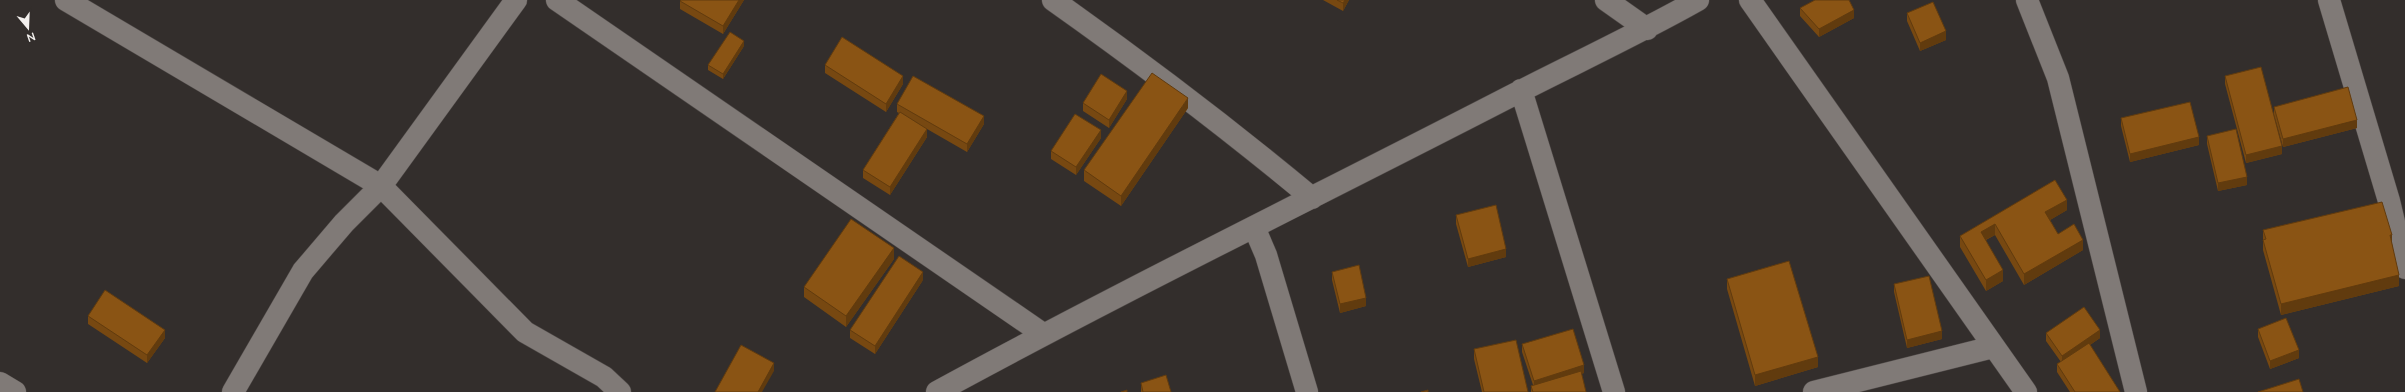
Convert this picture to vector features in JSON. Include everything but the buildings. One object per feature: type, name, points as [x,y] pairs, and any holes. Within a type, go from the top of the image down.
[{"type":"street","points":[[66,0],[381,186],[525,332],[604,377],[620,392]]},
{"type":"street","points":[[233,392],[303,271],[344,223],[381,186],[516,0]]},
{"type":"street","points":[[557,0],[1043,334]]},
{"type":"street","points":[[1053,0],[1137,59],[1240,138],[1312,198]]},
{"type":"street","points":[[1606,0],[1647,29]]},
{"type":"street","points":[[937,392],[1043,334],[1521,90],[1647,29],[1698,0]]},
{"type":"street","points":[[1750,0],[1954,287],[1993,347],[2026,392]]},
{"type":"street","points":[[2027,0],[2058,78],[2136,392]]},
{"type":"street","points":[[2329,0],[2389,201],[2404,262]]},
{"type":"street","points":[[1521,90],[1614,392]]},
{"type":"street","points":[[1254,227],[1266,255],[1308,392]]},
{"type":"street","points":[[1814,392],[1993,347]]},
{"type":"street","points":[[0,383],[15,392]]}]
